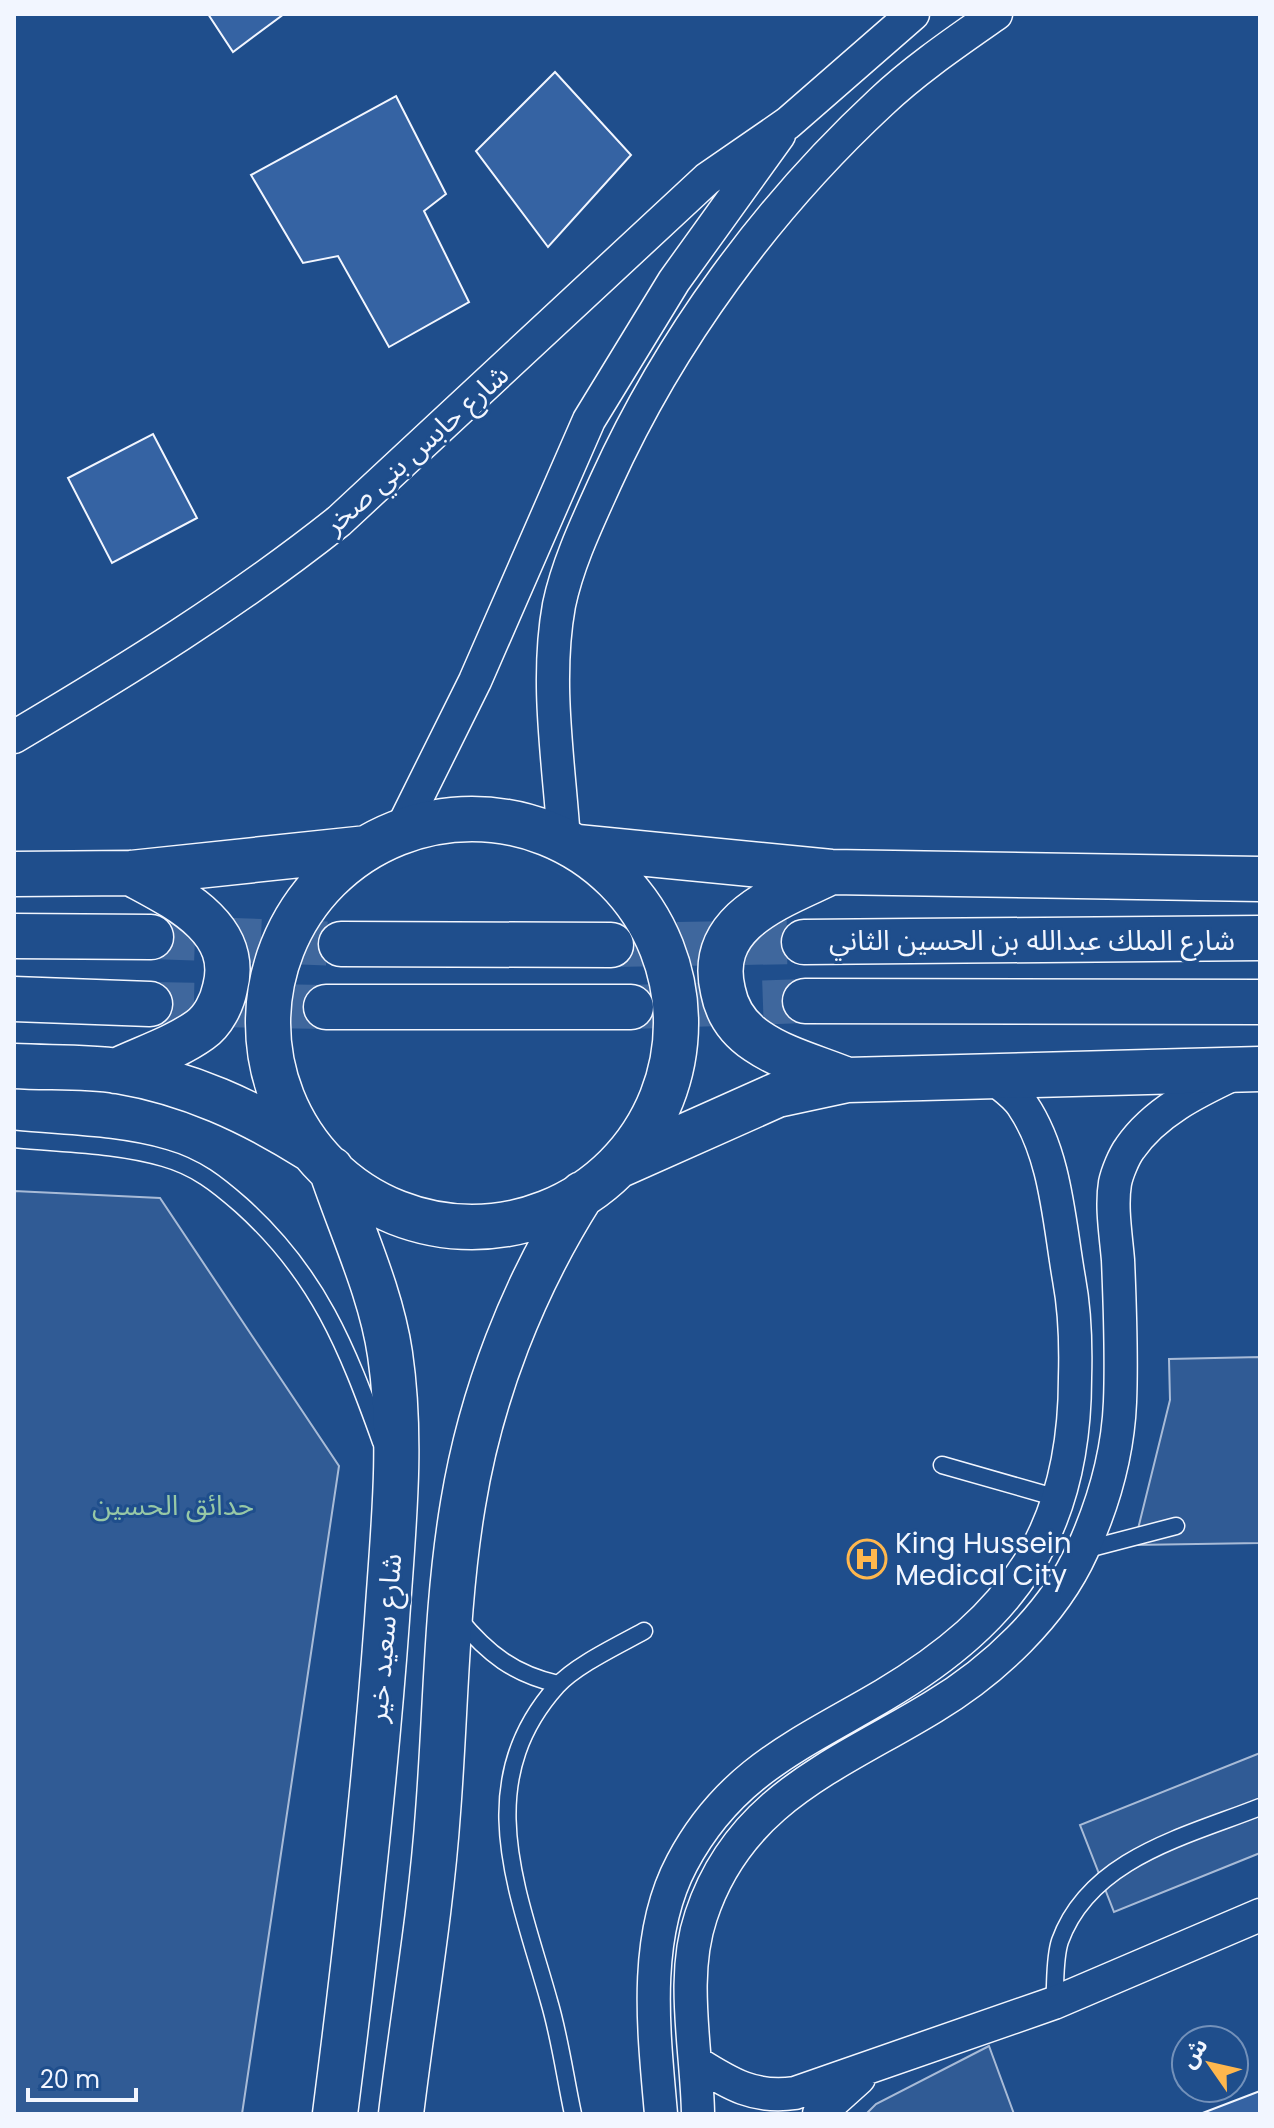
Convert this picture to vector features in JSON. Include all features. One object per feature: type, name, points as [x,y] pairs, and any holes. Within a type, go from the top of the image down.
[{"type":"main road","points":[[322,1160],[292,1119],[277,1084],[269,1046],[271,994],[289,933],[309,900],[336,871],[384,840],[427,824],[483,819],[511,822],[571,844],[831,872],[1260,879]]},
{"type":"main road","points":[[14,874],[131,873],[384,840]]},
{"type":"main road","points":[[14,1066],[116,1071],[179,1084],[229,1103],[268,1122],[322,1160],[357,1192],[387,1209],[419,1220],[452,1226],[487,1226],[520,1221],[552,1210],[582,1194],[617,1166],[646,1129],[665,1087],[675,1042],[674,996],[663,951],[643,910],[613,875],[571,844]]},
{"type":"main road","points":[[831,872],[743,919],[725,942],[720,970],[728,1010],[754,1040],[847,1080]]},
{"type":"main road","points":[[116,1071],[202,1029],[223,999],[227,982],[223,946],[215,929],[180,901],[131,873]]},
{"type":"main road","points":[[14,936],[151,937]]},
{"type":"main road","name":"شارع الملك عبدالله بن الحسين الثاني","points":[[804,942],[1260,938]]},
{"type":"main road","points":[[341,944],[611,945]]},
{"type":"main road","points":[[14,999],[150,1004]]},
{"type":"main road","points":[[805,1001],[1260,1002]]},
{"type":"main road","points":[[326,1007],[631,1007]]},
{"type":"main road","points":[[617,1166],[777,1095],[847,1080],[1251,1070]]},
{"type":"main road","name":"شارع سعيد خير","points":[[322,1160],[390,1350],[395,1401],[396,1485],[383,1664],[354,1963],[335,2114]]},
{"type":"main road","points":[[401,2114],[438,1817],[451,1610],[463,1503],[499,1366],[535,1275],[582,1194]]},
{"type":"street","name":"شارع حابس بني صخر","points":[[14,737],[193,628],[339,521],[707,179],[788,123],[913,14]]},
{"type":"street","points":[[571,844],[554,693],[553,649],[559,604],[585,527],[642,409],[751,245],[828,155],[882,101],[996,14]]},
{"type":"street","name":"شارع حابس بني صخر","points":[[384,840],[486,658],[589,420],[674,281],[788,123]]},
{"type":"street","points":[[698,2114],[691,1961],[700,1917],[716,1878],[734,1850],[783,1796],[821,1769],[935,1706],[981,1675],[1043,1611],[1082,1550],[1115,1450],[1120,1405],[1121,1328],[1115,1182],[1130,1148],[1159,1117],[1189,1096],[1251,1070]]},
{"type":"street","points":[[661,2114],[655,2049],[655,1970],[660,1928],[682,1862],[744,1782],[773,1757],[930,1665],[976,1628],[1014,1585],[1044,1541],[1061,1499],[1075,1408],[1076,1350],[1068,1273],[1042,1142],[1022,1103],[991,1076]]},
{"type":"street","points":[[697,2063],[743,2090],[773,2097],[867,2070],[1054,2003],[1260,1915]]},
{"type":"street","points":[[819,2114],[867,2070]]},
{"type":"lane","points":[[14,1139],[127,1150],[167,1158],[210,1177],[275,1236],[302,1270],[345,1349],[396,1485]]},
{"type":"lane","points":[[942,1465],[1061,1499]]},
{"type":"lane","points":[[1082,1550],[1176,1526]]},
{"type":"lane","points":[[451,1610],[494,1658],[533,1678],[558,1684]]},
{"type":"lane","points":[[573,2114],[550,2002],[527,1933],[509,1858],[506,1793],[523,1740],[558,1684],[644,1631]]},
{"type":"lane","points":[[1054,2003],[1060,1942],[1086,1895],[1132,1858],[1260,1807]]},
{"type":"shaded area","name":"حدائق الحسين","points":[[14,1191],[160,1198],[339,1466],[242,2114],[14,2114]]},
{"type":"shaded area","points":[[1260,1357],[1260,1543],[1134,1545],[1170,1400],[1169,1359]]},
{"type":"shaded area","points":[[1260,1753],[1260,1853],[1114,1912],[1080,1825]]},
{"type":"shaded area","points":[[989,2046],[1014,2114],[866,2114],[876,2104]]},
{"type":"building","points":[[208,14],[284,14],[233,52]]},
{"type":"building","points":[[555,72],[631,155],[548,247],[476,151]]},
{"type":"building","points":[[396,96],[446,194],[424,211],[469,302],[389,347],[338,256],[303,263],[251,175]]},
{"type":"building","points":[[153,434],[197,518],[112,563],[68,478]]},
{"type":"building","points":[[1260,2091],[1260,2114],[1200,2114],[1226,2104],[1250,2104],[1250,2095]]},
{"type":"tunnel","points":[[151,937],[341,944]]},
{"type":"tunnel","points":[[611,945],[804,942]]},
{"type":"tunnel","points":[[631,1007],[805,1001]]},
{"type":"tunnel","points":[[150,1004],[326,1007]]},
{"type":"place","name":"King Hussein Medical City","points":[[867,1559]]}]
